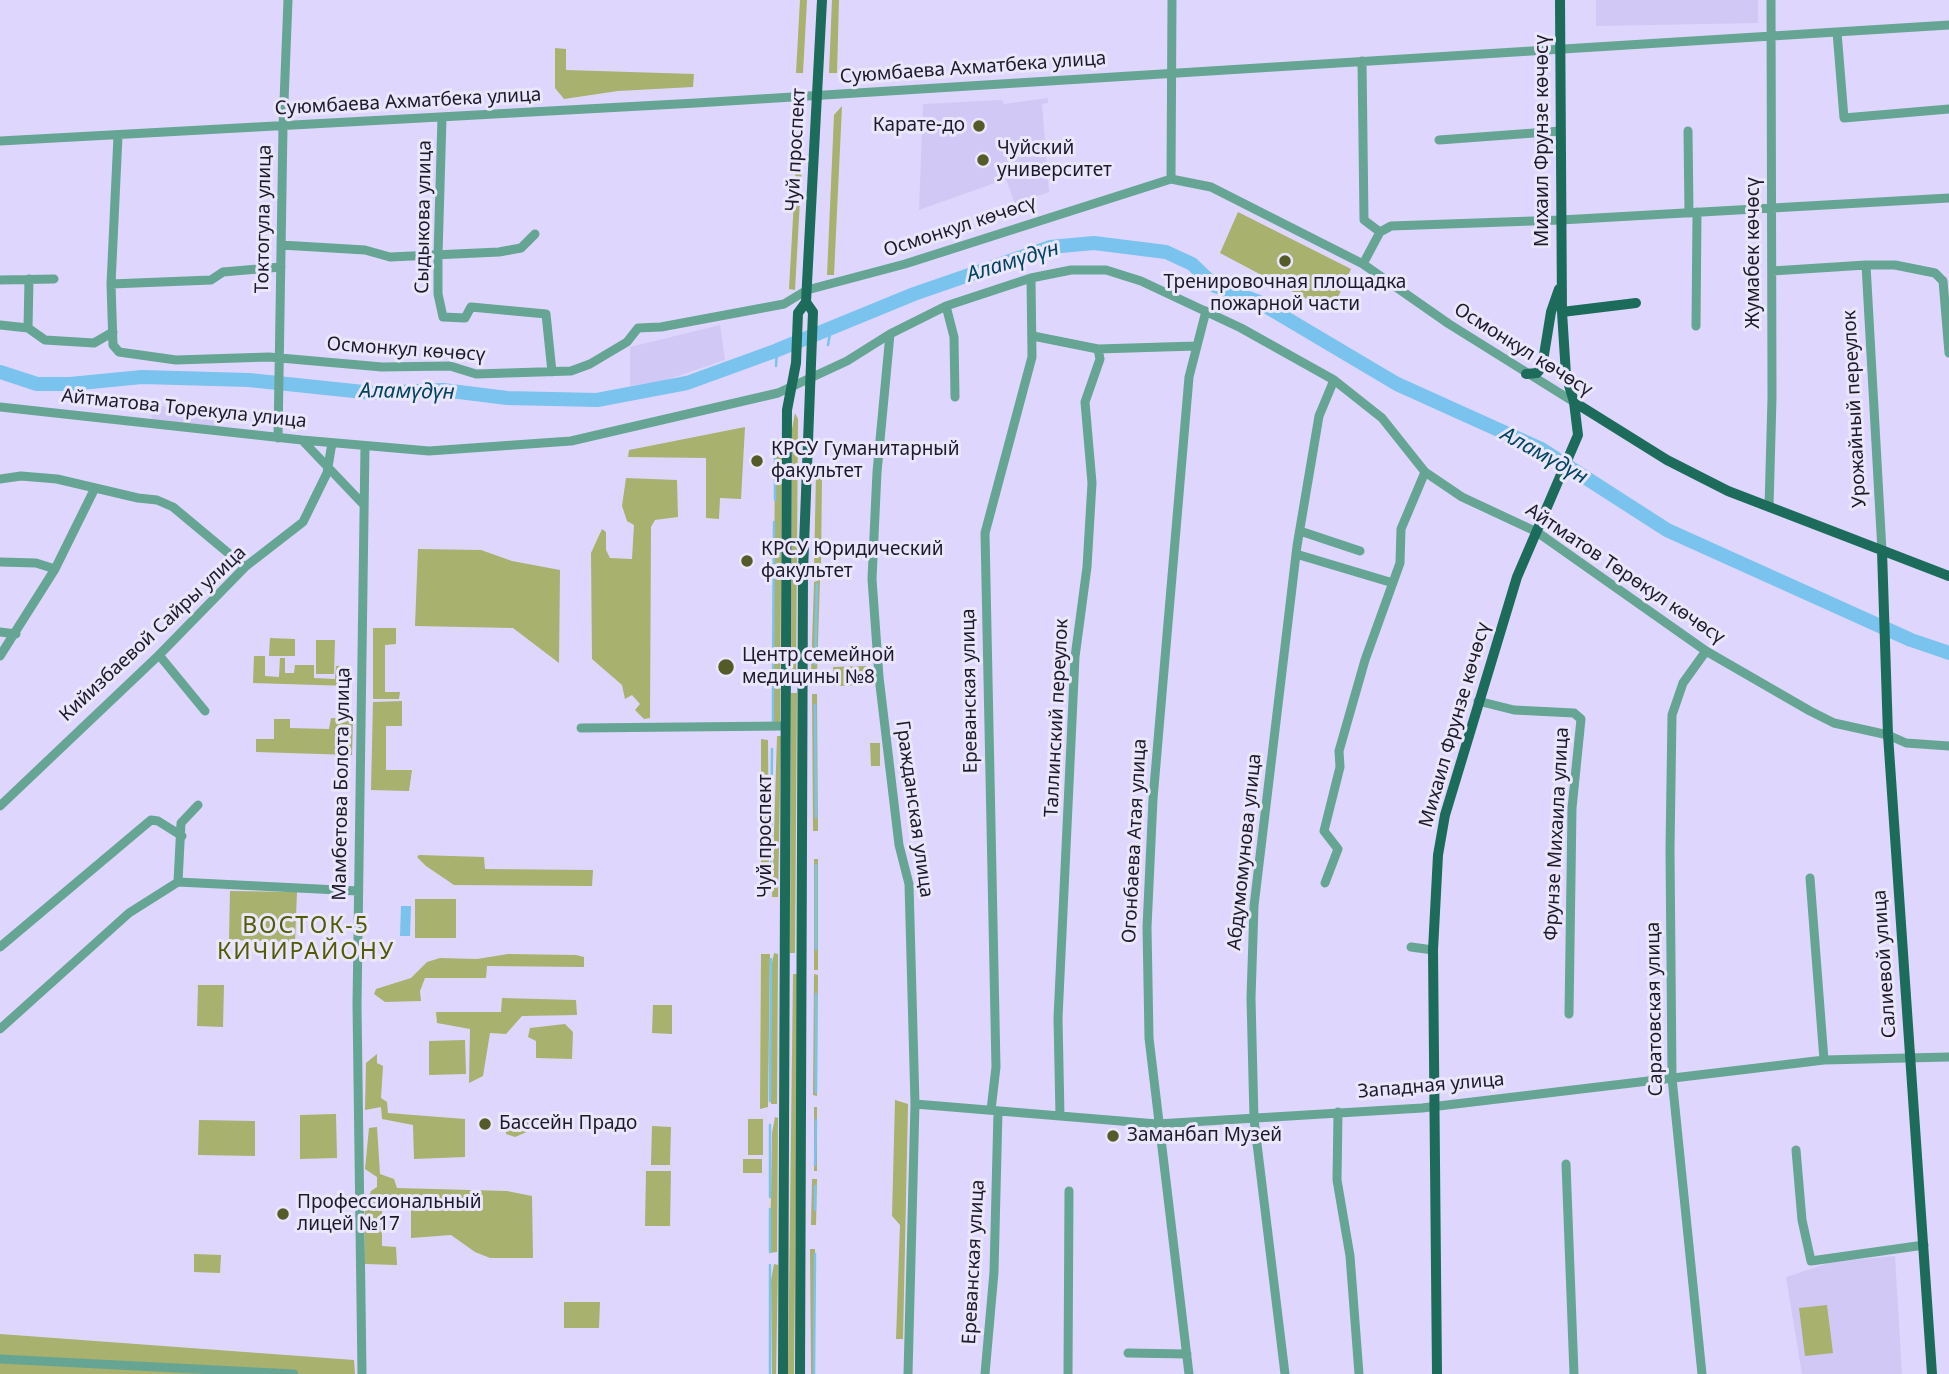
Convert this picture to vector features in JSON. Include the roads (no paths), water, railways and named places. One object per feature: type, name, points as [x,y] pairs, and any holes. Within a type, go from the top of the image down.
[{"type":"main road","name":"Чуй проспект","points":[[800,1374],[803,571],[811,356],[809,301],[822,0]]},
{"type":"main road","name":"Михаил Фрунзе көчөсү","points":[[1437,1374],[1433,900],[1440,842],[1478,701],[1517,577],[1574,450],[1579,427],[1566,375],[1562,312],[1560,0]]},
{"type":"main road","name":"Михаил Фрунзе көчөсү","points":[[1526,373],[1537,373],[1542,367],[1551,312],[1562,283]]},
{"type":"main road","name":"Чуй проспект","points":[[783,1374],[783,726],[787,410],[796,363],[798,313],[809,301]]},
{"type":"main road","points":[[1562,312],[1636,303]]},
{"type":"main road","name":"Осмонкул көчөсү","points":[[1574,402],[1667,460],[1769,507],[1949,576]]},
{"type":"main road","name":"Салиевой улица","points":[[1882,551],[1881,599],[1888,735],[1933,1374]]},
{"type":"main road","points":[[783,963],[802,963]]},
{"type":"street","name":"Токтогула улица","points":[[278,438],[288,0]]},
{"type":"street","points":[[1171,179],[1172,0]]},
{"type":"street","name":"Жумабек көчөсү","points":[[1769,507],[1771,0]]},
{"type":"street","name":"Суюмбаева Ахматбека улица","points":[[0,141],[442,118],[1949,25]]},
{"type":"street","points":[[1837,32],[1844,118],[1949,109]]},
{"type":"street","points":[[1362,61],[1364,220],[1380,232]]},
{"type":"street","name":"Сыдыкова улица","points":[[442,118],[438,294],[443,317],[465,318],[471,307],[546,314],[552,372]]},
{"type":"street","points":[[1439,140],[1561,131]]},
{"type":"street","points":[[1688,131],[1696,326]]},
{"type":"street","points":[[0,325],[28,328],[45,340],[94,343],[113,332],[111,285],[118,136]]},
{"type":"street","name":"Осмонкул көчөсү","points":[[113,332],[113,345],[119,352],[176,360],[279,359],[382,367],[450,366],[476,374],[571,371],[590,364],[628,342],[638,328],[661,327],[809,301],[905,264],[1171,179],[1211,187],[1363,264],[1574,402]]},
{"type":"street","points":[[1363,264],[1380,232],[1391,226],[1561,220],[1949,198]]},
{"type":"street","points":[[281,245],[365,250],[390,257],[438,255],[521,248],[535,234]]},
{"type":"street","points":[[1772,271],[1866,265],[1906,267],[1935,273],[1943,281],[1949,353]]},
{"type":"street","name":"Урожайный переулок","points":[[1866,265],[1882,551]]},
{"type":"street","points":[[111,285],[211,280],[223,272],[281,267]]},
{"type":"street","name":"Айтматов Төрөкул көчөсү","points":[[365,446],[429,451],[570,441],[778,393],[847,361],[890,334],[946,306],[1031,278],[1071,270],[1106,270],[1141,281],[1206,311],[1334,380],[1381,418],[1425,472],[1462,497],[1537,532],[1706,651],[1834,723],[1888,735],[1906,743],[1949,746]]},
{"type":"street","name":"Ереванская улица","points":[[985,1374],[994,1272],[996,1067],[985,533],[1032,357],[1034,336],[1031,278]]},
{"type":"street","points":[[28,328],[29,279]]},
{"type":"street","points":[[0,280],[54,279]]},
{"type":"street","points":[[946,306],[954,337],[955,397]]},
{"type":"street","name":"Огонбаева Атая улица","points":[[1189,1374],[1170,1193],[1157,1124],[1149,1038],[1147,941],[1152,811],[1189,377],[1206,311]]},
{"type":"street","name":"Гражданская улица","points":[[890,334],[877,471],[872,579],[880,686],[899,845],[909,884],[915,1104],[908,1374]]},
{"type":"street","points":[[1034,336],[1098,349],[1196,346]]},
{"type":"street","name":"Таллинский переулок","points":[[1060,1116],[1058,1018],[1075,657],[1087,567],[1092,483],[1085,402],[1100,359],[1098,349]]},
{"type":"street","name":"Абдумомунова улица","points":[[1285,1374],[1254,1119],[1251,998],[1254,906],[1296,554],[1319,416],[1334,380]]},
{"type":"street","name":"Айтматова Торекула улица","points":[[0,407],[365,446]]},
{"type":"street","points":[[302,440],[363,504]]},
{"type":"street","name":"Кийизбаевой Сайры улица","points":[[0,806],[159,655],[245,566],[303,522],[329,467],[332,443]]},
{"type":"street","name":"Мамбетова Болота улица","points":[[362,1374],[357,1050],[365,446]]},
{"type":"street","points":[[1325,883],[1338,849],[1324,831],[1340,767],[1339,751],[1365,660],[1400,562],[1401,529],[1425,472]]},
{"type":"street","points":[[0,479],[21,476],[57,479],[157,500],[173,507],[245,566]]},
{"type":"street","points":[[0,656],[55,569],[95,488]]},
{"type":"street","points":[[1300,531],[1360,551]]},
{"type":"street","points":[[1296,554],[1393,583]]},
{"type":"street","points":[[0,562],[36,563],[55,569]]},
{"type":"street","points":[[0,632],[16,634]]},
{"type":"street","name":"Саратовская улица","points":[[1702,1374],[1672,1077],[1672,715],[1683,683],[1706,651]]},
{"type":"street","points":[[159,655],[205,711]]},
{"type":"street","name":"Фрунзе Михаила улица","points":[[1478,701],[1514,710],[1574,713],[1581,719],[1571,834],[1569,1014]]},
{"type":"street","points":[[581,728],[783,726]]},
{"type":"street","points":[[178,882],[181,824],[198,805]]},
{"type":"street","points":[[0,947],[151,820],[158,821],[182,836]]},
{"type":"street","points":[[1810,878],[1824,1060]]},
{"type":"street","points":[[0,1029],[129,913],[178,882],[358,891]]},
{"type":"street","points":[[1411,947],[1433,950]]},
{"type":"street","name":"Западная улица","points":[[915,1104],[1157,1124],[1435,1106],[1824,1060],[1949,1057]]},
{"type":"street","points":[[1338,1112],[1337,1180],[1350,1256],[1359,1374]]},
{"type":"street","points":[[1796,1150],[1802,1220],[1811,1261],[1924,1245]]},
{"type":"street","points":[[1566,1164],[1574,1374]]},
{"type":"street","points":[[1068,1374],[1069,1191]]},
{"type":"street","points":[[1128,1353],[1187,1354]]},
{"type":"street","points":[[0,1359],[294,1374]]},
{"type":"water","points":[[401,906],[411,906],[410,936],[400,936]]},
{"type":"waterway","name":"Аламүдүн","points":[[0,372],[37,384],[70,384],[142,377],[249,380],[373,393],[443,390],[507,398],[597,400],[687,383],[775,351],[914,294],[1050,247],[1094,243],[1166,252],[1192,264],[1215,286],[1257,301],[1397,384],[1541,449],[1667,530],[1911,640],[1949,653]]},
{"type":"waterway","points":[[828,345],[831,328]]},
{"type":"waterway","points":[[776,366],[777,350]]},
{"type":"waterway","points":[[775,450],[775,500]]},
{"type":"waterway","points":[[773,677],[774,522]]},
{"type":"waterway","points":[[815,664],[817,584]]},
{"type":"waterway","points":[[773,687],[773,721]]},
{"type":"waterway","points":[[815,705],[816,817]]},
{"type":"waterway","points":[[771,855],[772,749]]},
{"type":"waterway","points":[[771,862],[771,876]]},
{"type":"waterway","points":[[816,865],[816,949]]},
{"type":"waterway","points":[[770,1101],[771,959]]},
{"type":"waterway","points":[[816,994],[816,1092]]},
{"type":"waterway","points":[[815,1165],[816,1120]]},
{"type":"waterway","points":[[770,1125],[770,1197]]},
{"type":"waterway","points":[[815,1186],[815,1210]]},
{"type":"waterway","points":[[770,1209],[770,1252]]},
{"type":"waterway","points":[[814,1374],[815,1254]]},
{"type":"waterway","points":[[770,1265],[770,1374]]},
{"type":"place","name":"Карате-до","points":[[979,126]]},
{"type":"place","name":"Чуйский университет","points":[[983,160]]},
{"type":"place","name":"Тренировочная площадка пожарной части","points":[[1285,261]]},
{"type":"place","name":"КРСУ Гуманитарный факультет","points":[[757,461]]},
{"type":"place","name":"КРСУ Юридический факультет","points":[[747,561]]},
{"type":"place","name":"Центр семейной медицины №8","points":[[726,667]]},
{"type":"place","name":"Бассейн Прадо","points":[[485,1124]]},
{"type":"place","name":"Заманбап Музей","points":[[1113,1136]]},
{"type":"place","name":"Профессиональный лицей №17","points":[[283,1214]]},
{"type":"district","name":"ВОСТОК-5 КИЧИРАЙОНУ","points":[[306,939]]}]
